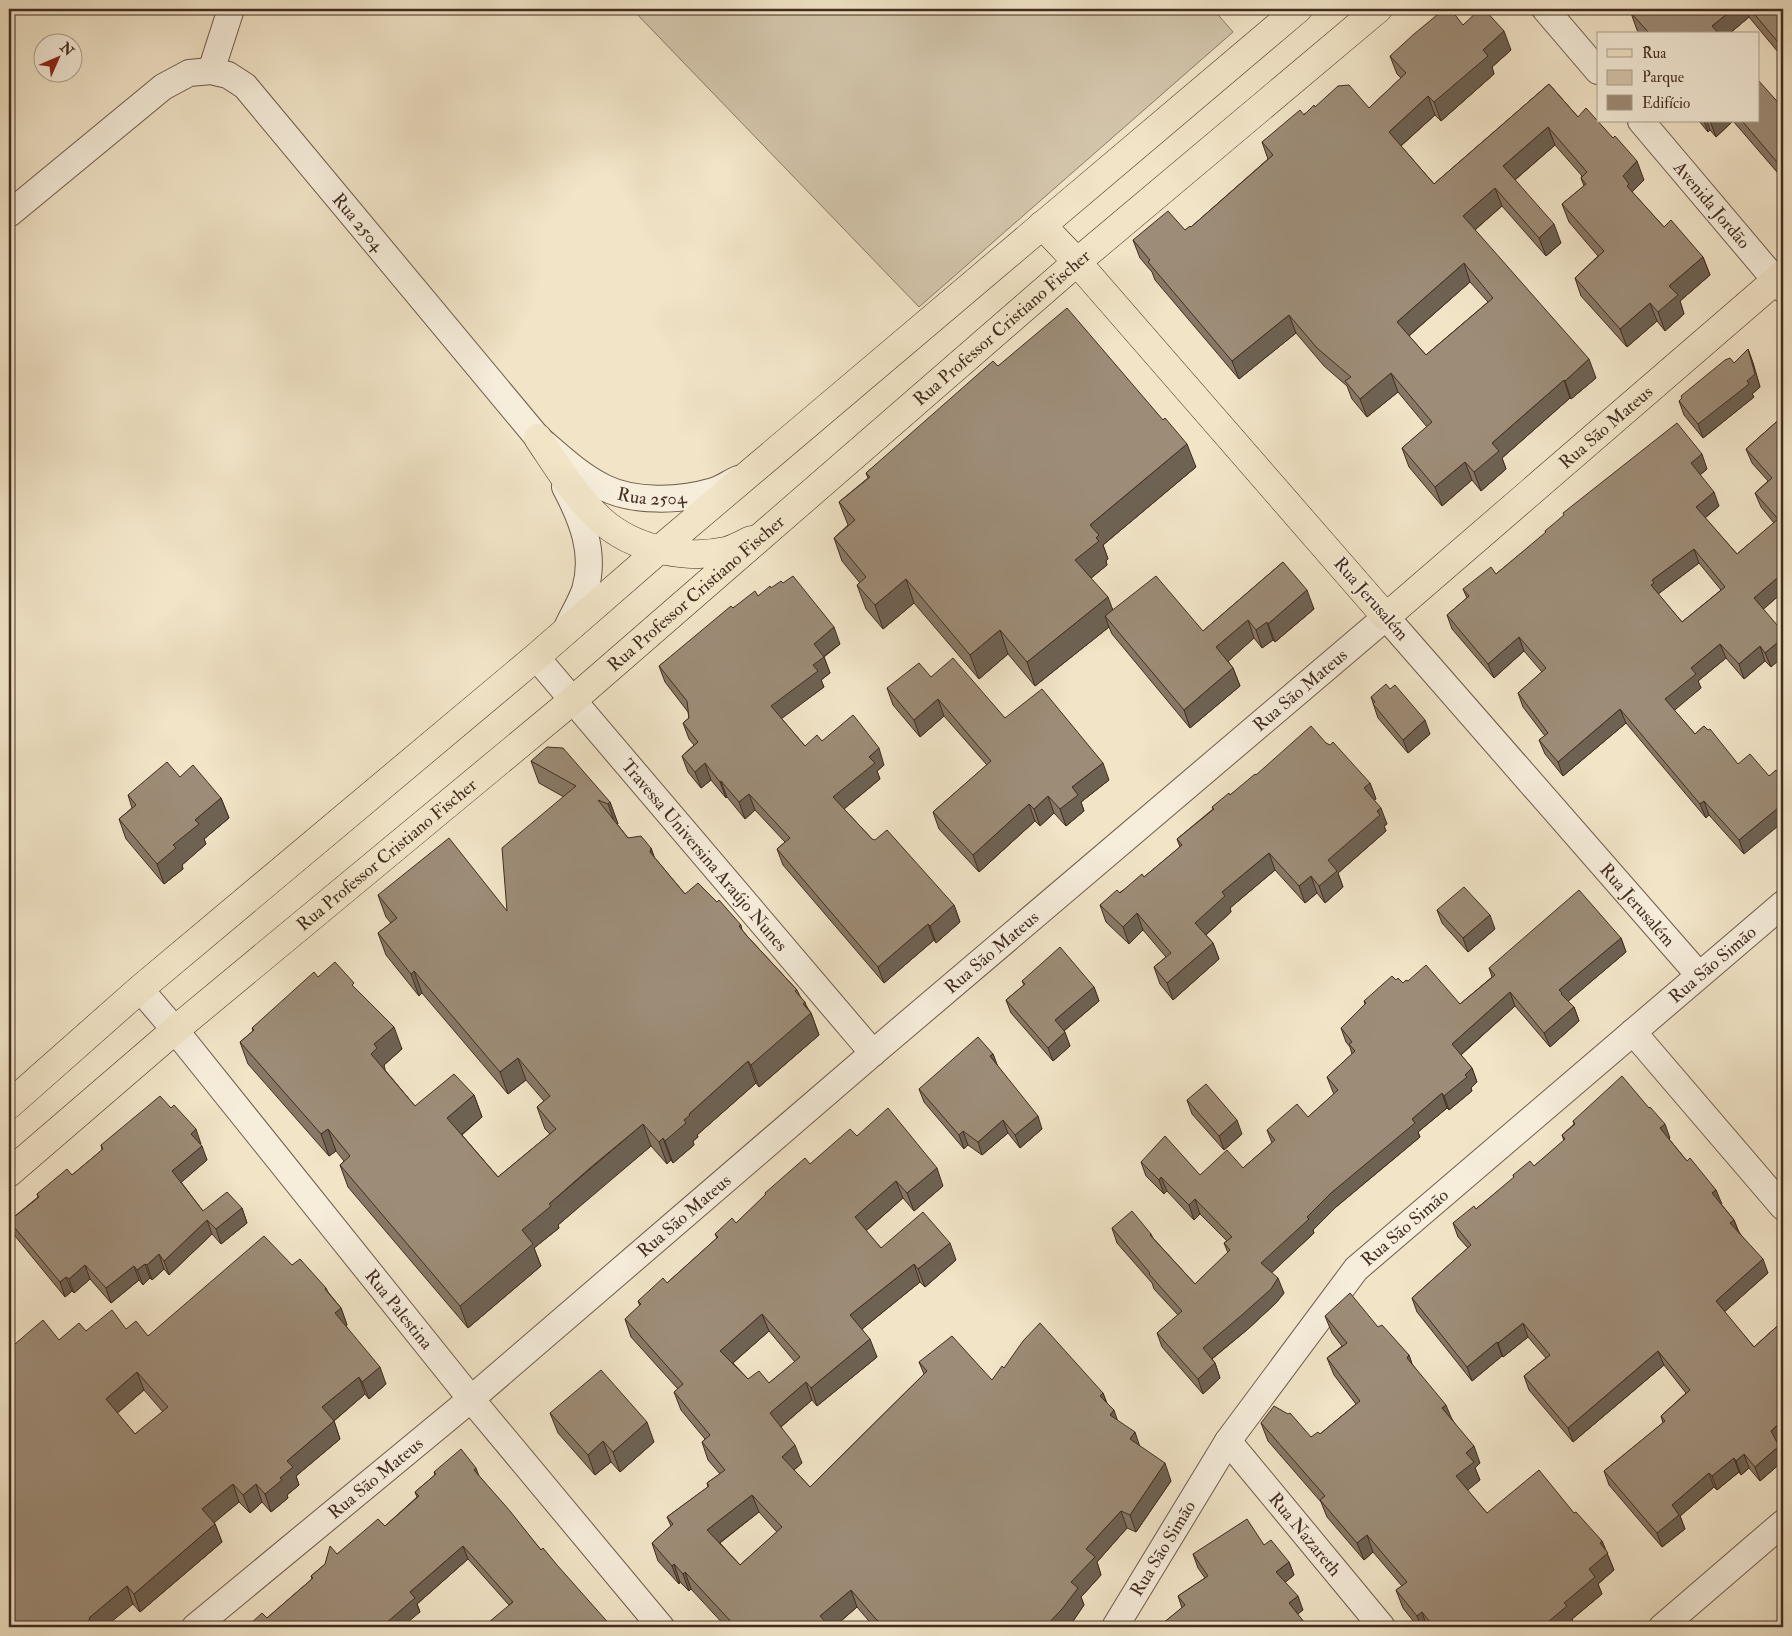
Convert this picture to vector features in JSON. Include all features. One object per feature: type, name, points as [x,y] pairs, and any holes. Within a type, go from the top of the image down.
[{"type":"main road","points":[[9,1105],[140,989],[536,657],[749,473],[1298,9]]},
{"type":"main road","name":"Rua Professor Cristiano Fischer","points":[[9,1173],[175,1030],[573,700],[1077,262],[1378,9]]},
{"type":"main road","name":"Rua Jerusalém","points":[[1042,225],[1077,262],[1386,617]]},
{"type":"main road","name":"Rua São Mateus","points":[[1386,617],[1781,281]]},
{"type":"main road","points":[[538,438],[572,487],[601,520],[632,540],[660,549],[694,554],[728,551],[766,534]]},
{"type":"street","points":[[9,214],[163,87],[189,72],[211,71],[231,9]]},
{"type":"street","points":[[1545,9],[1597,70]]},
{"type":"street","name":"Rua 2504","points":[[211,71],[228,75],[244,86],[538,438],[574,469],[606,489],[632,497],[674,498],[711,492],[749,473]]},
{"type":"street","name":"Avenida Jordão","points":[[1642,122],[1781,281]]},
{"type":"street","name":"Rua 2504","points":[[538,438],[575,506],[586,535],[590,558],[585,590],[565,632]]},
{"type":"street","name":"Rua Jerusalém","points":[[1386,617],[1699,976]]},
{"type":"street","name":"Rua São Mateus","points":[[195,1627],[471,1399],[873,1053],[1386,617]]},
{"type":"street","name":"Travessa Universina Araújo Nunes","points":[[536,657],[873,1053]]},
{"type":"street","name":"Rua São Simão","points":[[1115,1627],[1228,1441],[1356,1268],[1783,904]]},
{"type":"street","name":"Rua Palestina","points":[[140,989],[471,1399],[661,1627]]},
{"type":"street","points":[[1633,1032],[1783,1207]]},
{"type":"street","name":"Rua Nazareth","points":[[1228,1441],[1382,1627]]},
{"type":"street","points":[[1662,1627],[1783,1523]]},
{"type":"green space","points":[[632,9],[1213,9],[1233,32],[919,307]]},
{"type":"building","points":[[1480,9],[1484,9],[1504,31],[1483,50],[1488,56],[1434,102],[1428,96],[1389,132],[1434,184],[1549,84],[1578,117],[1586,108],[1613,138],[1615,136],[1637,161],[1623,176],[1629,184],[1627,186],[1664,227],[1671,220],[1703,257],[1669,286],[1678,295],[1658,312],[1650,303],[1620,329],[1575,278],[1604,251],[1562,204],[1586,184],[1581,178],[1587,172],[1548,127],[1503,166],[1554,224],[1539,238],[1495,188],[1463,216],[1589,359],[1492,443],[1499,451],[1474,472],[1465,462],[1435,487],[1402,448],[1432,422],[1391,373],[1360,399],[1345,381],[1351,377],[1317,348],[1289,315],[1232,361],[1148,262],[1150,260],[1133,240],[1168,211],[1185,230],[1191,227],[1273,155],[1262,142],[1300,110],[1304,115],[1314,105],[1315,107],[1338,86],[1349,85],[1369,108],[1406,73],[1390,56],[1443,10],[1452,11],[1463,25]],"holes":[[[1464,263],[1493,298],[1426,355],[1397,322]]]},
{"type":"building","points":[[1636,9],[1733,9],[1712,26],[1717,32],[1648,32],[1631,13]]},
{"type":"building","points":[[1750,9],[1783,9],[1783,48]]},
{"type":"building","points":[[1760,82],[1783,108],[1783,169],[1743,122],[1760,122]]},
{"type":"building","points":[[1067,308],[1163,420],[1165,418],[1187,444],[1090,525],[1099,535],[1096,538],[1099,541],[1075,560],[1108,597],[1027,662],[1000,630],[970,655],[906,579],[875,605],[857,585],[866,577],[834,538],[855,520],[839,502],[870,477],[866,473],[993,361],[998,366]]},
{"type":"building","points":[[1748,349],[1755,374],[1747,381],[1749,384],[1698,424],[1679,401],[1682,398],[1681,396],[1725,360],[1730,358],[1734,363]]},
{"type":"building","points":[[1783,416],[1783,573],[1754,598],[1783,632],[1783,638],[1765,653],[1760,646],[1739,664],[1720,644],[1691,668],[1696,674],[1665,699],[1695,734],[1704,726],[1708,730],[1710,729],[1738,764],[1750,754],[1769,776],[1776,770],[1783,778],[1783,804],[1739,840],[1704,801],[1700,804],[1620,709],[1558,762],[1539,740],[1548,733],[1518,693],[1546,668],[1519,637],[1488,664],[1447,615],[1469,596],[1463,589],[1491,567],[1496,574],[1546,532],[1564,515],[1563,513],[1677,423],[1702,454],[1691,463],[1714,492],[1696,507],[1737,554],[1778,519],[1755,493],[1772,478],[1746,449]],"holes":[[[1694,549],[1725,587],[1682,622],[1651,585],[1654,583],[1652,580]]]},
{"type":"building","points":[[1283,562],[1307,590],[1268,624],[1267,622],[1256,630],[1248,620],[1216,647],[1233,668],[1184,710],[1105,616],[1156,576],[1203,631]]},
{"type":"building","points":[[793,576],[834,627],[814,644],[824,657],[813,665],[818,671],[771,706],[805,746],[817,735],[822,741],[854,716],[879,748],[869,757],[875,763],[833,797],[872,839],[875,840],[887,830],[954,905],[930,926],[928,924],[878,967],[777,849],[790,838],[749,794],[739,802],[705,763],[695,772],[682,756],[698,742],[683,723],[689,718],[687,701],[659,666],[731,606],[733,608],[755,591],[758,596],[770,586],[771,588],[781,581],[783,583]]},
{"type":"building","points":[[953,658],[1005,718],[1042,689],[1103,763],[1072,787],[1078,795],[1060,809],[1048,796],[1034,809],[1029,804],[973,855],[933,812],[991,761],[938,699],[914,720],[887,688],[919,663],[931,677]]},
{"type":"building","points":[[1386,684],[1390,689],[1395,685],[1425,720],[1403,740],[1373,704],[1375,702],[1371,697]]},
{"type":"building","points":[[1311,726],[1326,743],[1330,745],[1333,742],[1370,783],[1364,788],[1381,808],[1377,811],[1380,815],[1328,860],[1337,871],[1319,886],[1311,876],[1299,886],[1269,853],[1222,892],[1225,896],[1195,923],[1213,943],[1167,983],[1154,967],[1171,953],[1137,913],[1123,927],[1100,905],[1117,890],[1120,893],[1142,874],[1144,877],[1182,845],[1177,839],[1214,809],[1212,807],[1229,793],[1230,795],[1256,775]]},
{"type":"building","points":[[547,747],[563,748],[610,802],[608,804],[598,800],[628,838],[641,836],[651,848],[650,852],[685,894],[698,883],[717,902],[719,900],[741,925],[739,926],[747,936],[797,990],[795,991],[805,1002],[803,1004],[811,1013],[751,1065],[748,1061],[689,1114],[684,1120],[686,1123],[665,1141],[663,1138],[659,1142],[643,1124],[590,1168],[549,1204],[551,1206],[522,1230],[533,1244],[460,1306],[340,1165],[350,1156],[328,1129],[321,1134],[240,1042],[254,1030],[252,1028],[314,972],[318,977],[335,962],[354,983],[352,985],[394,1027],[374,1044],[377,1048],[371,1054],[415,1106],[454,1074],[474,1095],[447,1118],[498,1177],[556,1129],[537,1107],[550,1096],[518,1058],[500,1072],[414,971],[411,974],[378,933],[397,918],[378,895],[449,838],[507,911],[502,848],[576,786],[531,761]]},
{"type":"building","points":[[167,762],[180,777],[193,765],[221,798],[195,820],[199,824],[173,845],[176,848],[157,864],[119,819],[136,805],[128,795]]},
{"type":"building","points":[[1464,887],[1490,915],[1463,938],[1437,910]]},
{"type":"building","points":[[1579,890],[1621,938],[1559,990],[1574,1007],[1544,1033],[1510,992],[1452,1044],[1472,1068],[1465,1075],[1467,1077],[1444,1096],[1442,1093],[1412,1119],[1415,1123],[1331,1193],[1307,1217],[1309,1219],[1261,1263],[1278,1278],[1271,1289],[1203,1348],[1215,1363],[1198,1379],[1157,1333],[1182,1311],[1112,1228],[1132,1211],[1150,1235],[1195,1284],[1230,1250],[1224,1243],[1232,1237],[1195,1199],[1189,1205],[1161,1177],[1159,1180],[1141,1162],[1165,1136],[1200,1175],[1227,1150],[1243,1168],[1275,1140],[1267,1130],[1297,1104],[1308,1117],[1338,1090],[1327,1077],[1355,1051],[1349,1044],[1352,1042],[1341,1028],[1366,1003],[1364,1001],[1392,976],[1396,980],[1398,978],[1403,983],[1406,980],[1408,981],[1426,965],[1460,1004],[1495,975],[1489,968]]},
{"type":"building","points":[[1060,947],[1094,987],[1055,1020],[1065,1032],[1048,1048],[1006,1000],[1025,984],[1022,981]]},
{"type":"building","points":[[978,1037],[993,1054],[990,1056],[1038,1116],[1015,1135],[1003,1120],[978,1142],[963,1131],[959,1135],[919,1089]]},
{"type":"building","points":[[1622,1076],[1665,1124],[1660,1128],[1687,1161],[1690,1158],[1716,1190],[1712,1193],[1734,1220],[1730,1223],[1763,1259],[1716,1301],[1754,1347],[1783,1321],[1783,1420],[1771,1431],[1779,1446],[1755,1467],[1744,1454],[1736,1461],[1734,1458],[1712,1476],[1709,1473],[1672,1505],[1679,1515],[1657,1533],[1604,1471],[1665,1421],[1661,1416],[1690,1390],[1658,1351],[1568,1428],[1524,1376],[1550,1355],[1523,1323],[1467,1367],[1412,1298],[1471,1245],[1453,1223],[1474,1206],[1476,1209],[1530,1161],[1534,1166],[1565,1139],[1562,1135],[1575,1124],[1573,1121]]},
{"type":"building","points":[[1206,1084],[1237,1120],[1219,1136],[1187,1100]]},
{"type":"building","points":[[160,1096],[171,1108],[174,1105],[196,1129],[191,1134],[202,1146],[172,1171],[203,1211],[227,1192],[242,1208],[216,1229],[207,1220],[164,1261],[159,1254],[147,1265],[145,1264],[137,1270],[134,1266],[106,1288],[85,1265],[69,1279],[66,1277],[60,1282],[9,1221],[39,1197],[37,1194],[67,1169],[72,1175],[103,1149],[101,1145]]},
{"type":"building","points":[[888,1108],[937,1168],[907,1193],[896,1181],[855,1217],[881,1248],[923,1212],[950,1243],[918,1269],[914,1264],[850,1315],[870,1339],[811,1388],[806,1382],[770,1413],[795,1445],[782,1457],[810,1487],[927,1371],[919,1362],[952,1336],[992,1380],[1040,1323],[1103,1393],[1100,1396],[1114,1410],[1110,1415],[1135,1432],[1130,1439],[1165,1463],[1130,1515],[1121,1511],[1086,1549],[1095,1557],[1071,1582],[1078,1588],[1045,1627],[885,1627],[851,1590],[820,1616],[830,1627],[736,1627],[685,1572],[683,1574],[674,1564],[672,1566],[652,1543],[673,1524],[667,1517],[709,1486],[707,1483],[725,1470],[702,1442],[710,1435],[674,1392],[683,1384],[625,1319],[641,1304],[638,1301],[663,1278],[667,1283],[718,1237],[715,1234],[732,1218],[736,1223],[765,1193],[805,1158],[810,1164],[850,1129],[857,1136]],"holes":[[[762,1314],[800,1357],[769,1383],[759,1371],[748,1379],[720,1351]],[[752,1495],[782,1527],[740,1565],[707,1530]]]},
{"type":"building","points":[[264,1236],[292,1265],[300,1259],[326,1288],[341,1308],[335,1313],[380,1367],[362,1382],[359,1377],[322,1407],[334,1421],[287,1461],[293,1467],[280,1478],[282,1480],[265,1494],[256,1484],[243,1495],[233,1484],[202,1509],[215,1524],[134,1594],[127,1586],[81,1627],[9,1627],[9,1337],[15,1344],[43,1320],[59,1340],[79,1323],[86,1331],[112,1310],[126,1329],[136,1321],[148,1336]],"holes":[[[137,1372],[168,1407],[135,1434],[106,1399]]]},
{"type":"building","points":[[1350,1293],[1378,1327],[1382,1325],[1409,1355],[1407,1358],[1446,1405],[1442,1408],[1474,1446],[1466,1453],[1474,1462],[1456,1476],[1487,1513],[1539,1470],[1574,1513],[1576,1512],[1602,1541],[1600,1543],[1608,1553],[1589,1569],[1595,1577],[1564,1603],[1567,1606],[1542,1627],[1434,1627],[1422,1612],[1417,1616],[1396,1590],[1407,1582],[1367,1535],[1357,1543],[1320,1500],[1325,1496],[1261,1423],[1274,1406],[1288,1414],[1290,1413],[1311,1437],[1318,1432],[1320,1434],[1360,1401],[1327,1358],[1347,1343],[1325,1316]]},
{"type":"building","points":[[601,1370],[647,1422],[613,1452],[603,1441],[588,1455],[550,1413]]},
{"type":"building","points":[[461,1449],[476,1468],[474,1470],[541,1550],[543,1548],[612,1627],[483,1627],[513,1602],[463,1546],[410,1592],[415,1598],[385,1624],[387,1627],[247,1627],[262,1613],[267,1618],[313,1578],[311,1576],[325,1564],[330,1546],[337,1554],[378,1519],[385,1526],[419,1496],[415,1492],[436,1474],[434,1472]]},
{"type":"building","points":[[1247,1519],[1264,1545],[1271,1540],[1289,1562],[1276,1572],[1298,1596],[1289,1603],[1308,1627],[1165,1627],[1162,1624],[1185,1605],[1178,1596],[1208,1576],[1193,1554]]}]
